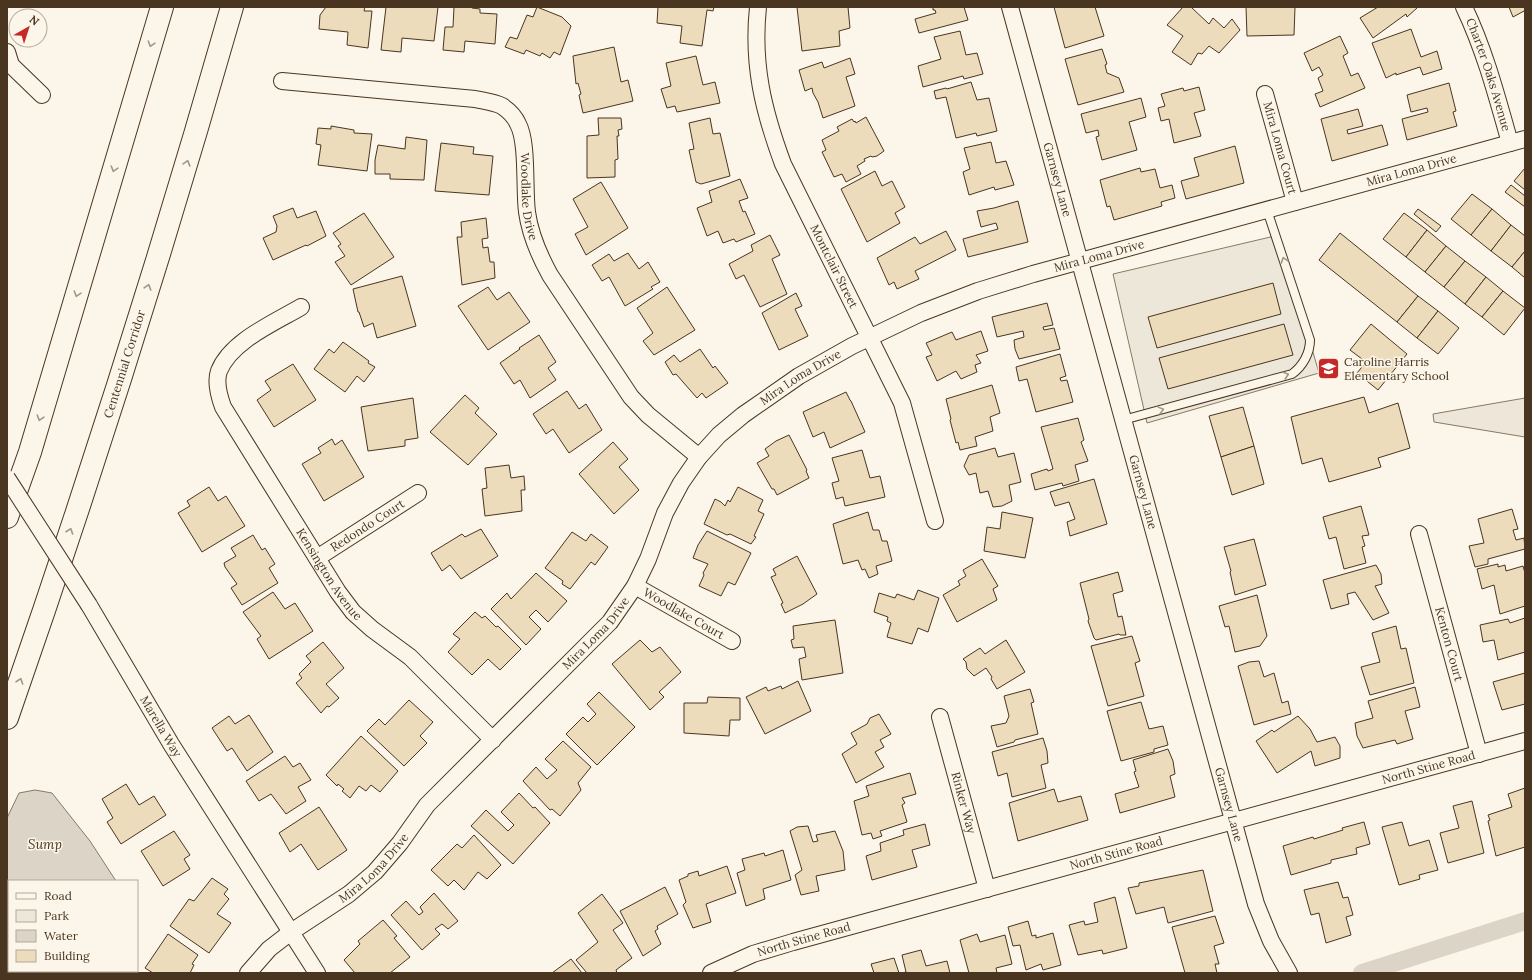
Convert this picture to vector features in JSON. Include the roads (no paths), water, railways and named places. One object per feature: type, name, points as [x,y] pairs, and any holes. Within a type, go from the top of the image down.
[{"type":"highway","points":[[7,517],[30,452],[162,7]]},
{"type":"highway","name":"Centennial Corridor","points":[[7,718],[128,353],[182,179],[232,7]]},
{"type":"street","name":"Montclair Street","points":[[758,7],[756,22],[760,89],[769,127],[783,164],[870,336],[902,403],[935,521]]},
{"type":"street","name":"Garnsey Lane","points":[[1010,7],[1256,904],[1271,941],[1289,973]]},
{"type":"street","name":"Charter Oaks Avenue","points":[[1464,7],[1474,27],[1518,141]]},
{"type":"street","points":[[7,52],[11,65],[42,95]]},
{"type":"street","name":"Woodlake Drive","points":[[282,81],[476,99],[492,102],[502,106],[512,114],[519,125],[523,139],[527,214],[540,258],[631,397],[648,415],[699,457]]},
{"type":"street","name":"Mira Loma Court","points":[[1265,94],[1295,202]]},
{"type":"street","name":"Mira Loma Drive","points":[[248,973],[268,949],[349,894],[375,872],[400,843],[427,805],[610,622],[635,586],[648,559],[665,513],[680,483],[699,457],[719,435],[743,414],[799,376],[870,336],[921,313],[978,291],[1079,261],[1518,141]]},
{"type":"street","name":"Kensington Avenue","points":[[301,307],[247,339],[235,348],[226,359],[219,372],[218,386],[223,407],[338,592],[353,612],[372,629],[410,657],[493,740]]},
{"type":"street","name":"Marella Way","points":[[7,478],[89,605],[171,744],[317,973]]},
{"type":"street","name":"Redondo Court","points":[[317,558],[418,493]]},
{"type":"street","name":"Kenton Court","points":[[1419,534],[1479,754]]},
{"type":"street","name":"Woodlake Court","points":[[635,586],[732,641]]},
{"type":"street","name":"Rinker Way","points":[[940,717],[987,889]]},
{"type":"street","name":"North Stine Road","points":[[711,973],[753,954],[792,942],[1525,741]]},
{"type":"lane","points":[[1123,420],[1292,374],[1297,370],[1310,348],[1310,340],[1267,210]]},
{"type":"water","name":"Sump","points":[[35,790],[52,793],[90,841],[115,880],[8,880],[8,972],[105,973],[7,973],[7,818],[19,793]]},
{"type":"waterway","points":[[1362,973],[1525,921]]},
{"type":"place","name":"Caroline Harris Elementary School","points":[[1328,369]]}]
